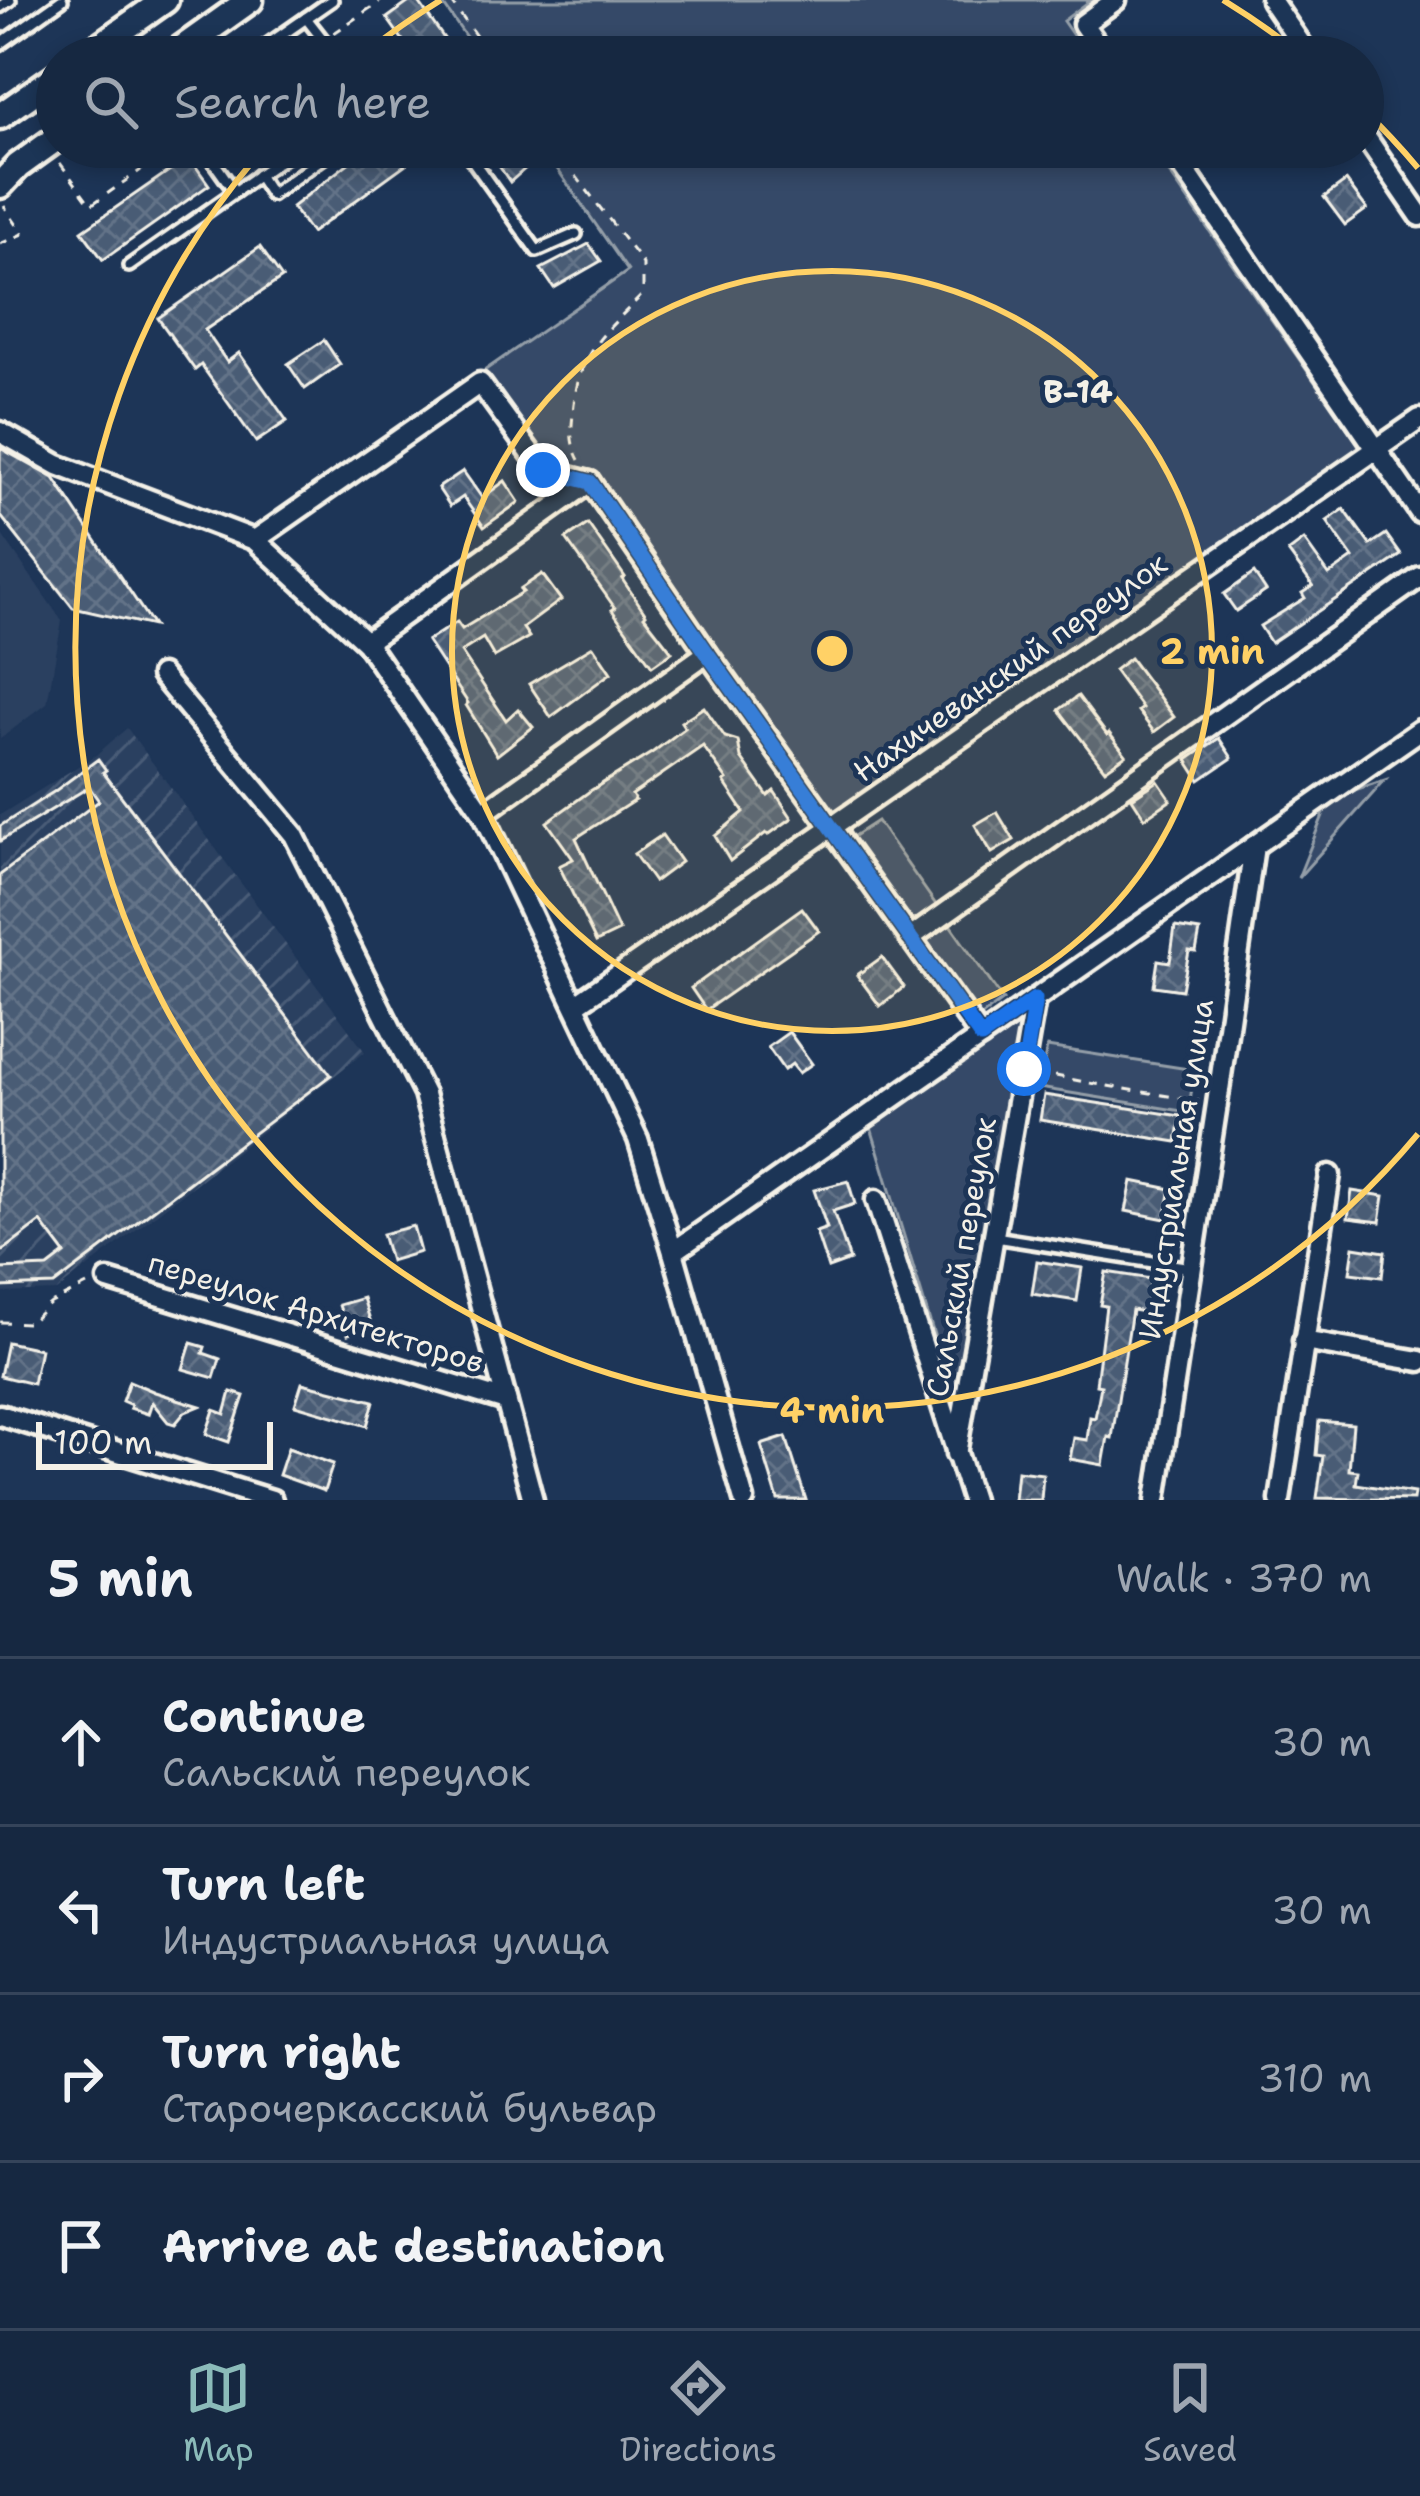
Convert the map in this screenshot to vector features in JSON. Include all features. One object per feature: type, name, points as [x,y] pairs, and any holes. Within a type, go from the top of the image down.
[{"type":"street","points":[[114,36],[165,0]]},
{"type":"street","points":[[199,36],[250,0]]},
{"type":"street","points":[[1091,36],[1083,24],[1116,0]]},
{"type":"street","points":[[1271,0],[1296,36]]},
{"type":"street","points":[[0,116],[36,91]]},
{"type":"street","points":[[0,185],[18,166],[36,158]]},
{"type":"street","points":[[1384,164],[1420,216]]},
{"type":"street","points":[[1184,168],[1420,512]]},
{"type":"street","points":[[255,541],[480,383],[543,470],[590,482],[981,1037]]},
{"type":"street","name":"Нахичеванский переулок","points":[[575,1005],[1420,419]]},
{"type":"street","points":[[0,432],[58,465],[255,541],[366,642],[483,813],[638,1139],[744,1500]]},
{"type":"street","points":[[366,642],[590,482]]},
{"type":"street","points":[[910,938],[1420,577]]},
{"type":"street","points":[[483,813],[707,653]]},
{"type":"street","points":[[161,675],[294,835],[424,1094],[533,1500]]},
{"type":"street","points":[[673,1252],[1420,730]]},
{"type":"street","name":"Индустриальная улица","points":[[1156,1500],[1253,847]]},
{"type":"street","name":"Сальский переулок","points":[[956,1454],[1035,999]]},
{"type":"street","points":[[1280,1500],[1330,1175]]},
{"type":"street","name":"Сальский переулок","points":[[876,1200],[972,1500]]},
{"type":"street","name":"переулок Архитекторов","points":[[108,1280],[506,1401]]},
{"type":"street","points":[[1303,1341],[1420,1361]]},
{"type":"street","points":[[0,1415],[272,1500]]},
{"type":"lane","points":[[0,7],[10,0]]},
{"type":"lane","points":[[0,44],[62,0]]},
{"type":"lane","points":[[280,36],[332,0]]},
{"type":"lane","points":[[306,18],[320,36]]},
{"type":"lane","points":[[218,168],[235,192]]},
{"type":"lane","points":[[129,266],[269,168]]},
{"type":"lane","points":[[258,176],[271,195],[309,168]]},
{"type":"lane","points":[[479,168],[537,251],[576,234]]},
{"type":"lane","points":[[995,1237],[1191,1268]]},
{"type":"path","points":[[331,36],[382,0]]},
{"type":"path","points":[[450,0],[476,36]]},
{"type":"path","points":[[69,168],[91,206],[144,168]]},
{"type":"path","points":[[570,168],[643,264],[643,294],[594,344],[576,381],[571,444],[590,482]]},
{"type":"path","points":[[0,199],[22,234],[0,244]]},
{"type":"path","points":[[1024,1069],[1217,1104]]},
{"type":"path","points":[[0,1322],[29,1323],[51,1303],[108,1280]]},
{"type":"shaded area","points":[[440,0],[1091,0],[1063,21],[1073,36],[465,36]]},
{"type":"shaded area","points":[[557,168],[1166,168],[1363,451],[833,819],[592,473],[547,461],[481,373],[628,271]]},
{"type":"shaded area","points":[[0,532],[62,621],[47,703],[0,739]]},
{"type":"shaded area","points":[[127,728],[365,1052],[57,1291],[0,1293],[0,815],[96,755]]},
{"type":"shaded area","points":[[1385,780],[1298,878],[1330,798]]},
{"type":"shaded area","points":[[877,821],[1003,1000],[978,1019],[848,840]]},
{"type":"shaded area","points":[[1021,1014],[1025,1019],[961,1408],[955,1404],[869,1121]]},
{"type":"shaded area","points":[[1047,1047],[1195,1070],[1188,1112],[1039,1088]]},
{"type":"building","points":[[417,0],[442,36],[400,36],[387,18]]},
{"type":"building","points":[[173,168],[197,168],[209,185],[103,260],[82,231]]},
{"type":"building","points":[[342,168],[400,168],[311,233],[292,207]]},
{"type":"building","points":[[500,168],[526,168],[510,182]]},
{"type":"building","points":[[1346,181],[1367,209],[1345,225],[1324,197]]},
{"type":"building","points":[[589,244],[601,261],[554,288],[541,269]]},
{"type":"building","points":[[260,247],[282,278],[205,330],[227,362],[239,353],[287,421],[256,442],[201,365],[195,370],[158,318]]},
{"type":"building","points":[[324,340],[340,364],[305,389],[288,364]]},
{"type":"building","points":[[0,448],[54,478],[153,626],[73,608],[0,515]]},
{"type":"building","points":[[463,471],[482,498],[505,481],[519,502],[484,527],[463,497],[450,506],[438,488]]},
{"type":"building","points":[[1344,509],[1370,545],[1386,534],[1401,555],[1271,643],[1260,626],[1305,598],[1302,593],[1313,586],[1288,552],[1304,540],[1329,575],[1353,558],[1327,521]]},
{"type":"building","points":[[588,524],[625,577],[644,616],[672,652],[652,666],[566,539]]},
{"type":"building","points":[[1254,573],[1266,591],[1236,611],[1224,594]]},
{"type":"building","points":[[542,574],[561,600],[523,628],[529,637],[494,657],[483,638],[461,652],[506,720],[518,709],[533,727],[497,755],[427,641],[457,622],[462,629],[523,592],[520,589]]},
{"type":"building","points":[[593,646],[611,673],[551,717],[529,684]]},
{"type":"building","points":[[1130,658],[1174,717],[1154,732],[1114,670]]},
{"type":"building","points":[[1078,696],[1126,755],[1105,770],[1059,710]]},
{"type":"building","points":[[704,707],[725,737],[738,741],[741,758],[768,796],[774,791],[792,818],[730,861],[715,836],[744,812],[703,746],[632,795],[635,800],[576,838],[619,931],[596,942],[559,866],[573,859],[547,822],[653,752],[685,728],[681,722]]},
{"type":"building","points":[[1219,738],[1232,758],[1200,780],[1187,760]]},
{"type":"building","points":[[98,759],[103,772],[331,1075],[54,1285],[0,1287],[0,1269],[48,1267],[65,1254],[41,1222],[0,1253],[0,875],[99,801],[89,787],[0,841],[0,826]]},
{"type":"building","points":[[1158,781],[1171,800],[1145,818],[1132,798]]},
{"type":"building","points":[[997,812],[1014,840],[992,853],[975,825]]},
{"type":"building","points":[[662,835],[681,862],[654,882],[634,854]]},
{"type":"building","points":[[802,908],[819,931],[706,1010],[691,988]]},
{"type":"building","points":[[1175,927],[1200,931],[1196,952],[1189,951],[1182,990],[1154,986],[1158,960],[1170,962]]},
{"type":"building","points":[[882,957],[904,987],[880,1006],[857,975]]},
{"type":"building","points":[[789,1032],[812,1064],[799,1073],[792,1064],[784,1070],[768,1047]]},
{"type":"building","points":[[1044,1095],[1181,1116],[1177,1142],[1040,1120]]},
{"type":"building","points":[[848,1181],[855,1204],[833,1211],[850,1260],[828,1268],[816,1232],[827,1228],[814,1190]]},
{"type":"building","points":[[1132,1181],[1171,1189],[1165,1219],[1126,1211]]},
{"type":"building","points":[[1352,1191],[1384,1196],[1380,1222],[1348,1218]]},
{"type":"building","points":[[413,1226],[420,1252],[390,1261],[382,1234]]},
{"type":"building","points":[[1354,1247],[1385,1252],[1382,1277],[1350,1273]]},
{"type":"building","points":[[1037,1261],[1082,1268],[1077,1301],[1032,1294]]},
{"type":"building","points":[[1106,1272],[1151,1279],[1145,1312],[1132,1310],[1112,1438],[1108,1437],[1103,1465],[1070,1459],[1074,1438],[1087,1440],[1090,1417],[1095,1418]]},
{"type":"building","points":[[363,1298],[372,1326],[348,1334],[339,1305]]},
{"type":"building","points":[[7,1342],[40,1349],[33,1384],[0,1376]]},
{"type":"building","points":[[191,1343],[220,1359],[214,1378],[183,1369]]},
{"type":"building","points":[[129,1381],[200,1406],[185,1412],[175,1424],[168,1422],[152,1402],[148,1414],[122,1401]]},
{"type":"building","points":[[302,1383],[374,1401],[367,1426],[295,1405]]},
{"type":"building","points":[[231,1392],[244,1396],[229,1442],[206,1434],[214,1410],[225,1414]]},
{"type":"building","points":[[1319,1421],[1353,1424],[1349,1470],[1358,1471],[1356,1484],[1414,1493],[1413,1500],[1317,1498],[1323,1456],[1316,1455]]},
{"type":"building","points":[[786,1437],[806,1500],[778,1500],[761,1445]]},
{"type":"building","points":[[288,1448],[333,1464],[324,1491],[279,1475]]},
{"type":"building","points":[[1017,1471],[1043,1474],[1041,1500],[1014,1500]]},
{"type":"district","name":"В-14","points":[[1078,391]]},
{"type":"route","points":[[543,470],[590,482],[981,1037],[1035,999],[1024,1069]]}]
